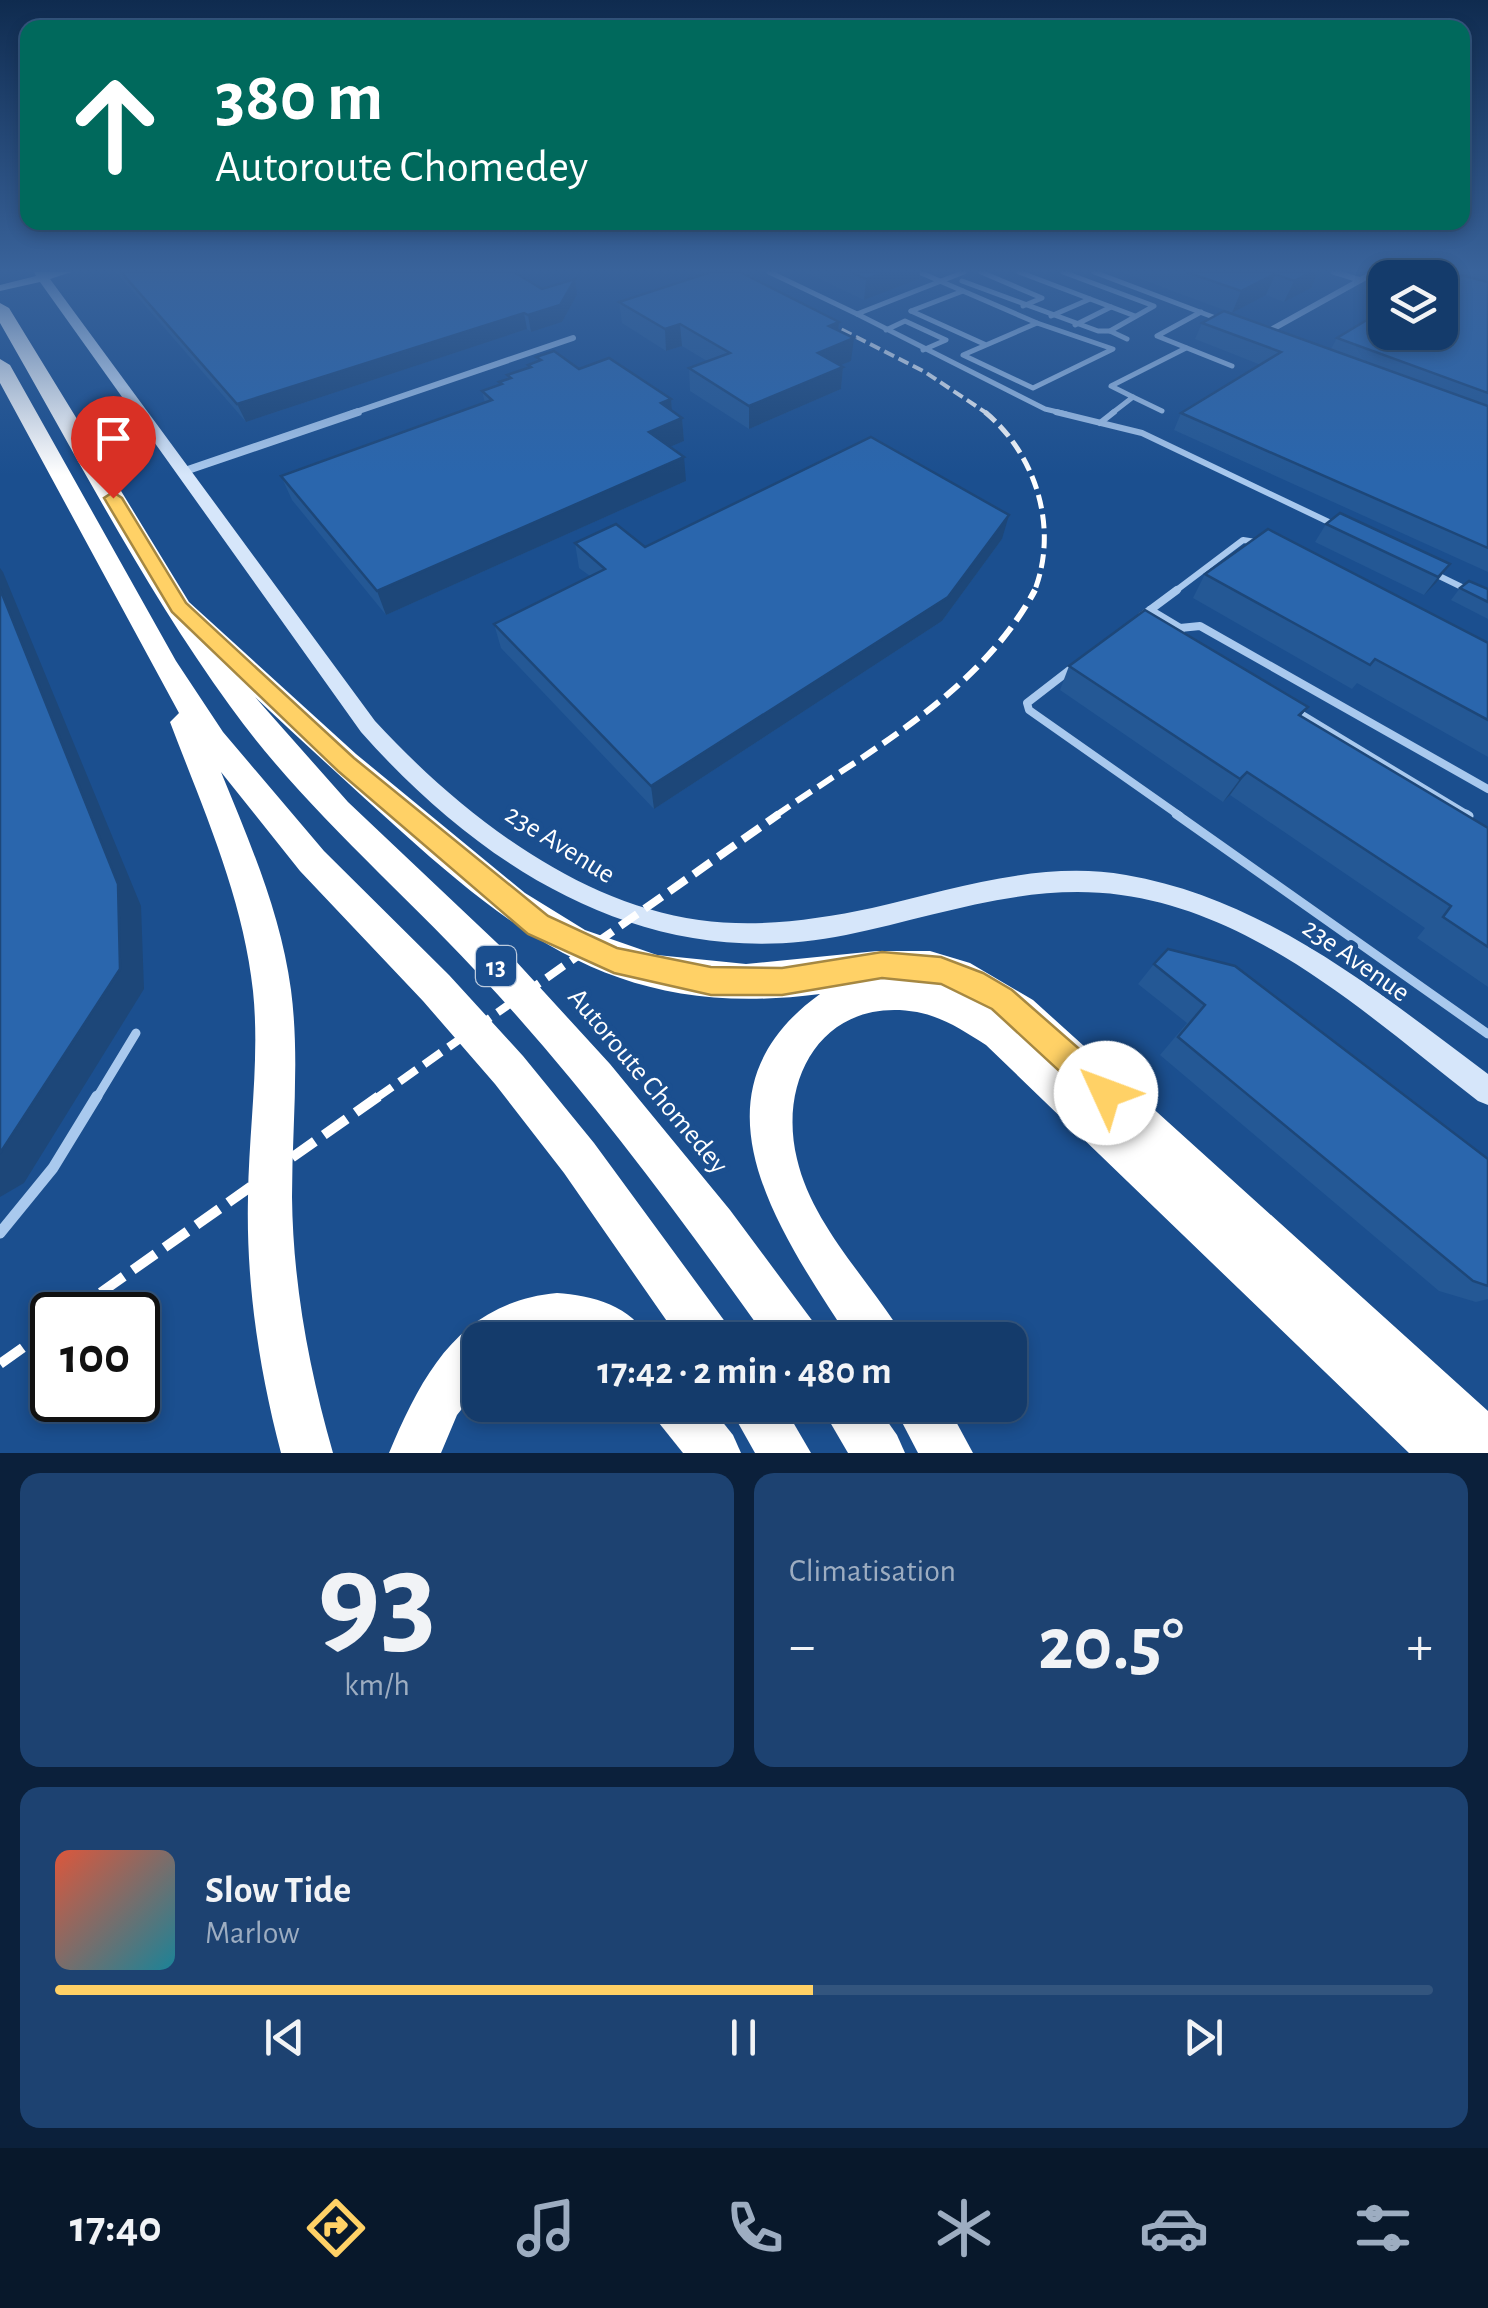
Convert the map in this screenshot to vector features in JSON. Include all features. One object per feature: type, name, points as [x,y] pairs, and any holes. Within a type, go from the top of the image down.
[{"type":"highway","name":"Autoroute Chomedey","points":[[28,340],[179,608],[224,677],[283,754],[358,835],[500,970],[596,1078],[784,1322]]},
{"type":"highway","name":"13","points":[[0,366],[165,667],[206,732],[265,808],[436,988],[529,1094],[696,1322]]},
{"type":"highway","points":[[179,608],[334,754],[508,903],[576,946],[638,968],[711,981],[782,981],[896,964],[941,971],[989,991],[1052,1043],[1488,1446]]},
{"type":"highway","points":[[165,667],[246,883],[269,963],[276,1041],[270,1194],[272,1254],[285,1356],[307,1453]]},
{"type":"highway","points":[[867,1322],[789,1198],[774,1156],[770,1114],[784,1060],[818,1017],[866,993],[904,990],[954,1002],[1000,1031],[1446,1453]]},
{"type":"highway","points":[[520,1322],[555,1315],[592,1322]]},
{"type":"highway","points":[[415,1453],[439,1397],[462,1370]]},
{"type":"highway","points":[[690,1422],[715,1453]]},
{"type":"highway","points":[[764,1422],[784,1453]]},
{"type":"highway","points":[[857,1422],[880,1453]]},
{"type":"highway","points":[[928,1422],[947,1453]]},
{"type":"street","name":"23e Avenue","points":[[87,340],[385,748],[508,850],[580,895],[633,917],[671,927],[713,934],[764,935],[844,925],[1025,883],[1082,880],[1145,888],[1214,910],[1274,938],[1339,981],[1488,1092]]},
{"type":"street","points":[[182,472],[568,340]]},
{"type":"lane","points":[[904,340],[1045,410],[1142,433],[1349,531]]},
{"type":"lane","points":[[923,350],[946,340]]},
{"type":"lane","points":[[975,340],[986,345]]},
{"type":"lane","points":[[999,340],[963,354],[1033,388],[1113,349],[1085,340]]},
{"type":"lane","points":[[1166,340],[1232,366]]},
{"type":"lane","points":[[1162,411],[1112,386],[1186,348]]},
{"type":"lane","points":[[1100,423],[1133,397]]},
{"type":"lane","points":[[1134,622],[1242,540],[1256,541],[1274,550]]},
{"type":"lane","points":[[1431,572],[1488,600]]},
{"type":"lane","points":[[1150,610],[1180,628],[1200,626],[1488,789]]},
{"type":"lane","points":[[1180,628],[1181,642]]},
{"type":"lane","points":[[1073,668],[1027,703],[1028,710],[1488,1034]]},
{"type":"lane","points":[[1283,704],[1471,818]]},
{"type":"lane","points":[[0,1233],[53,1168],[136,1033]]},
{"type":"building","points":[[181,340],[439,340],[237,404]]},
{"type":"building","points":[[707,340],[850,340],[818,353],[843,367],[749,406],[689,368],[730,353]]},
{"type":"building","points":[[1248,340],[1304,340],[1488,406],[1488,548],[1181,413],[1281,352]]},
{"type":"building","points":[[1342,340],[1368,340],[1368,349]]},
{"type":"building","points":[[1458,340],[1488,340],[1488,393],[1370,350],[1458,350]]},
{"type":"building","points":[[554,351],[579,369],[609,358],[671,399],[661,403],[682,418],[649,432],[684,457],[377,591],[281,476],[492,400],[482,391],[502,384],[499,382],[511,378],[507,375],[531,367],[528,365],[541,360],[536,357]]},
{"type":"building","points":[[871,437],[1009,515],[948,597],[651,786],[494,624],[605,569],[575,543],[616,524],[645,547]]},
{"type":"building","points":[[1340,513],[1450,564],[1438,577],[1326,524]]},
{"type":"building","points":[[1268,529],[1488,643],[1488,720],[1375,659],[1370,665],[1205,574]]},
{"type":"building","points":[[1469,581],[1488,589],[1488,602],[1460,588]]},
{"type":"building","points":[[0,589],[118,884],[120,969],[0,1153]]},
{"type":"building","points":[[1145,610],[1308,707],[1299,715],[1488,828],[1488,947],[1443,917],[1451,906],[1247,772],[1240,779],[1069,666]]},
{"type":"building","points":[[1168,949],[1235,966],[1488,1159],[1488,1286],[1473,1281],[1178,1037],[1205,1005],[1154,964]]},
{"type":"railway","points":[[862,340],[925,372],[985,412]]},
{"type":"railway","points":[[985,412],[1018,450],[1038,495],[1044,544],[1034,591]]},
{"type":"railway","points":[[775,816],[884,743],[953,690],[1012,627],[1034,591]]},
{"type":"railway","points":[[375,1099],[779,814]]},
{"type":"railway","points":[[102,1292],[379,1096]]},
{"type":"railway","points":[[0,1364],[30,1343]]},
{"type":"route","points":[[113,498],[179,608],[346,765],[538,925],[576,946],[638,968],[711,981],[782,981],[882,965],[941,971],[973,982],[1002,1000],[1106,1093]]}]
